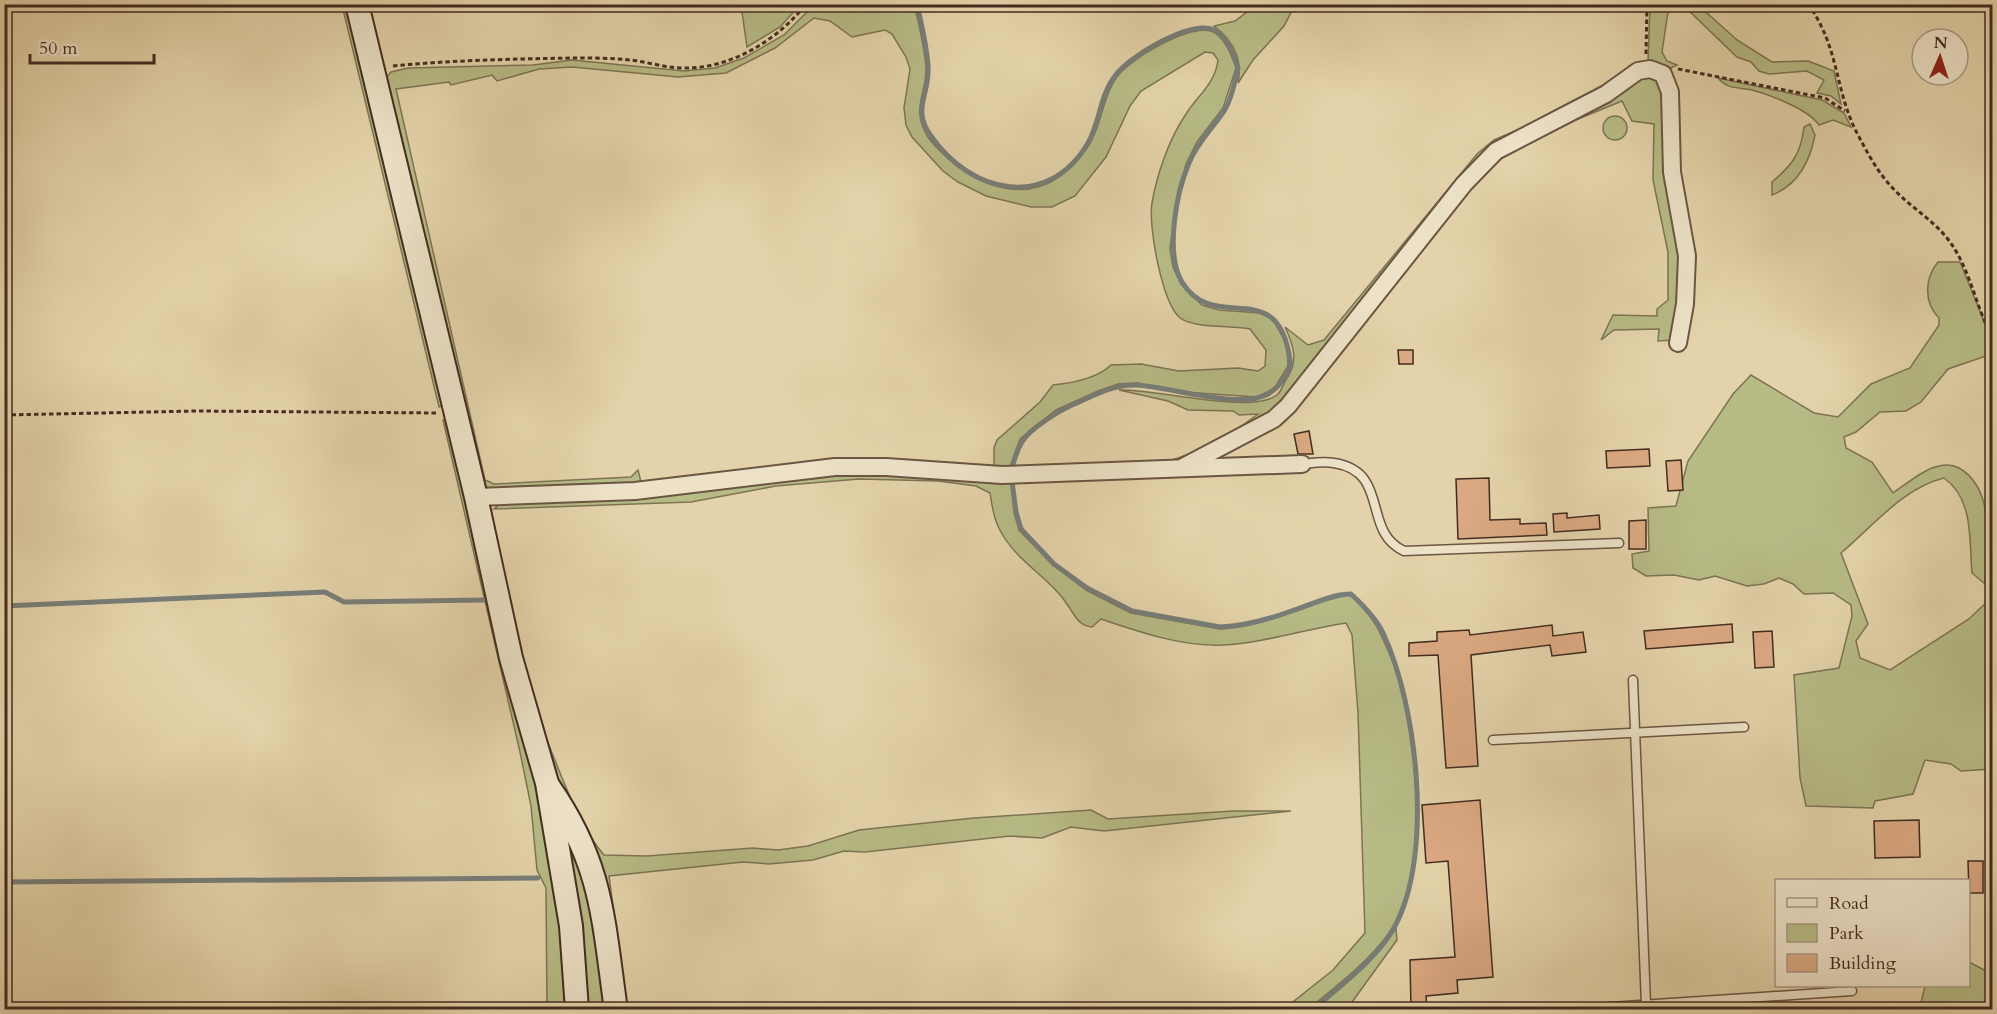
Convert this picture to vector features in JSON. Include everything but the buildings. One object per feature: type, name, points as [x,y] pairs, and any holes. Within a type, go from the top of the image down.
[{"type":"street","points":[[357,4],[476,497],[511,658],[546,783],[571,926],[577,1010]]},
{"type":"street","points":[[1181,468],[1274,419],[1288,406],[1464,184],[1496,151],[1606,94],[1638,71],[1644,70],[1663,75],[1670,92],[1672,172],[1687,256],[1685,304],[1678,343]]},
{"type":"street","points":[[476,497],[635,491],[835,467],[886,467],[1002,475],[1302,464]]},
{"type":"street","points":[[546,783],[569,816],[593,873],[606,926],[616,1010]]},
{"type":"lane","points":[[1302,464],[1333,462],[1360,473],[1370,485],[1383,534],[1393,546],[1404,551],[1619,543]]},
{"type":"lane","points":[[1634,680],[1646,1004]]},
{"type":"lane","points":[[1493,740],[1744,727]]},
{"type":"lane","points":[[1565,1010],[1852,991]]},
{"type":"path","points":[[373,68],[574,58],[630,60],[684,68],[698,67],[742,54],[763,43],[783,30],[807,4]]},
{"type":"path","points":[[1644,70],[1647,4]]},
{"type":"path","points":[[1808,4],[1821,22],[1829,40],[1846,112],[1875,165],[1890,185],[1952,245],[1962,261],[1992,337]]},
{"type":"path","points":[[1663,75],[1676,68],[1809,94],[1826,98],[1846,112]]},
{"type":"path","points":[[4,415],[196,411],[455,413]]},
{"type":"green space","points":[[741,4],[800,5],[780,27],[747,47]]},
{"type":"green space","points":[[342,5],[349,5],[443,405],[439,407]]},
{"type":"green space","points":[[814,5],[856,9],[867,5],[913,5],[926,67],[920,118],[928,137],[941,152],[968,173],[1003,188],[1019,190],[1050,183],[1077,161],[1097,129],[1111,86],[1123,70],[1133,62],[1159,45],[1188,33],[1211,31],[1216,33],[1227,47],[1236,68],[1223,108],[1197,142],[1186,164],[1170,249],[1173,267],[1181,284],[1202,305],[1219,310],[1260,313],[1273,320],[1287,344],[1288,366],[1274,389],[1256,397],[1184,392],[1137,383],[1118,384],[1056,410],[1020,439],[1009,470],[994,468],[994,448],[997,440],[1040,402],[1053,385],[1092,377],[1111,365],[1141,364],[1179,371],[1238,368],[1258,371],[1265,366],[1266,350],[1250,329],[1202,325],[1185,321],[1179,317],[1167,296],[1154,245],[1151,214],[1160,169],[1174,134],[1210,83],[1218,60],[1213,53],[1205,52],[1141,91],[1130,106],[1106,157],[1075,196],[1052,207],[1031,207],[986,196],[958,182],[943,171],[912,137],[906,125],[904,108],[910,69],[906,57],[892,34],[885,30],[852,37],[830,21],[814,18],[775,48],[726,73],[678,77],[572,67],[539,69],[497,81],[492,75],[451,85],[449,82],[396,89],[485,480],[494,484],[631,477],[638,470],[642,486],[495,491],[485,487],[384,80],[391,72],[408,68],[533,65],[572,60],[684,71],[715,68],[744,58],[784,35]]},
{"type":"green space","points":[[1256,5],[1295,5],[1284,26],[1253,60],[1238,83],[1239,66],[1235,51],[1214,26],[1235,21]]},
{"type":"green space","points":[[1650,5],[1669,5],[1662,52],[1667,61],[1677,65],[1667,70],[1648,61]]},
{"type":"green space","points":[[1683,5],[1698,5],[1737,40],[1772,62],[1808,61],[1834,71],[1841,104],[1831,96],[1817,93],[1824,80],[1807,71],[1769,74],[1759,71],[1751,62],[1737,57]]},
{"type":"green space","points":[[1647,77],[1660,80],[1664,88],[1681,267],[1673,340],[1658,341],[1659,329],[1614,330],[1601,340],[1613,315],[1657,316],[1657,309],[1668,300],[1668,252],[1653,180],[1654,124],[1632,121],[1622,101],[1532,138],[1636,79]]},
{"type":"green space","points":[[1718,78],[1822,100],[1844,113],[1851,127],[1833,120],[1819,125],[1807,114],[1779,99],[1760,92],[1729,86]]},
{"type":"green space","points":[[1615,116],[1623,120],[1627,128],[1623,136],[1615,140],[1607,136],[1603,128],[1607,120]]},
{"type":"green space","points":[[1545,118],[1497,145],[1273,414],[1181,464],[1152,465],[1208,446],[1258,414],[1239,415],[1233,411],[1188,410],[1168,401],[1119,390],[1227,402],[1266,400],[1278,394],[1291,372],[1294,359],[1294,352],[1285,327],[1308,345],[1324,340],[1477,154],[1494,140]]},
{"type":"green space","points":[[1810,124],[1815,135],[1806,163],[1789,185],[1772,195],[1772,182],[1785,170],[1798,152],[1804,127]]},
{"type":"green space","points":[[1938,262],[1960,262],[1992,341],[1992,354],[1948,369],[1921,402],[1906,411],[1880,412],[1856,432],[1844,437],[1846,448],[1872,462],[1893,493],[1924,472],[1941,466],[1955,466],[1971,478],[1979,490],[1987,520],[1985,584],[1972,573],[1970,534],[1961,497],[1944,478],[1915,490],[1902,499],[1841,553],[1868,624],[1856,641],[1860,658],[1890,670],[1969,619],[1992,597],[1992,769],[1961,771],[1951,764],[1925,760],[1913,794],[1875,801],[1873,808],[1806,806],[1800,778],[1794,675],[1839,668],[1852,616],[1851,605],[1833,593],[1804,594],[1793,584],[1779,578],[1764,584],[1747,586],[1715,576],[1699,580],[1674,575],[1646,576],[1633,568],[1632,554],[1649,551],[1648,508],[1676,506],[1688,461],[1733,394],[1751,375],[1814,413],[1838,417],[1871,384],[1910,368],[1939,325],[1939,318],[1928,298],[1928,283]]},
{"type":"green space","points":[[443,420],[452,420],[539,780],[548,862],[556,888],[564,945],[565,1009],[547,1009],[546,888],[537,870],[531,806],[520,752]]},
{"type":"green space","points":[[830,472],[1011,482],[1014,512],[1019,530],[1053,565],[1086,590],[1131,613],[1220,629],[1261,622],[1351,595],[1375,624],[1396,669],[1412,747],[1417,811],[1412,874],[1405,902],[1385,939],[1354,971],[1309,1009],[1284,1009],[1333,970],[1365,933],[1358,713],[1352,635],[1346,623],[1254,642],[1223,645],[1177,641],[1101,619],[1092,627],[1084,625],[1053,587],[1008,543],[997,523],[990,493],[976,486],[938,481],[859,479],[776,486],[691,502],[494,509],[500,504]]},
{"type":"green space","points":[[538,718],[575,808],[604,855],[647,856],[753,848],[778,850],[808,846],[859,830],[974,818],[1091,810],[1108,819],[1233,811],[1291,811],[1104,831],[1071,827],[1042,838],[1010,836],[865,852],[844,851],[813,860],[769,864],[743,862],[609,876],[627,1009],[551,770]]},
{"type":"green space","points":[[566,836],[578,846],[611,1009],[583,1009]]},
{"type":"green space","points":[[1396,929],[1397,940],[1347,1009],[1315,1009],[1377,953]]},
{"type":"green space","points":[[1992,955],[1992,1009],[1776,1009],[1921,1003],[1925,987],[1970,987],[1970,963],[1984,970]]},
{"type":"waterway","points":[[835,4],[844,7],[861,4]]},
{"type":"waterway","points":[[916,4],[928,62],[928,77],[922,109],[925,126],[948,156],[967,171],[988,182],[1009,187],[1031,186],[1052,179],[1071,165],[1092,135],[1106,92],[1115,76],[1133,59],[1161,42],[1191,30],[1204,28],[1214,30],[1226,42],[1238,68],[1227,106],[1196,149],[1184,176],[1174,223],[1174,256],[1182,282],[1196,297],[1211,305],[1259,311],[1273,319],[1283,334],[1290,360],[1289,370],[1279,385],[1270,393],[1254,399],[1222,399],[1137,385],[1128,385],[1095,394],[1037,426],[1020,445],[1012,467]]},
{"type":"waterway","points":[[1012,481],[1021,529],[1054,564],[1087,588],[1132,611],[1220,627],[1259,621],[1331,597],[1351,594],[1380,627],[1395,663],[1412,738],[1417,820],[1414,860],[1407,895],[1395,926],[1388,937],[1358,971],[1312,1010]]},
{"type":"waterway","points":[[4,606],[325,592],[344,602],[484,600]]},
{"type":"waterway","points":[[4,882],[538,878]]}]
